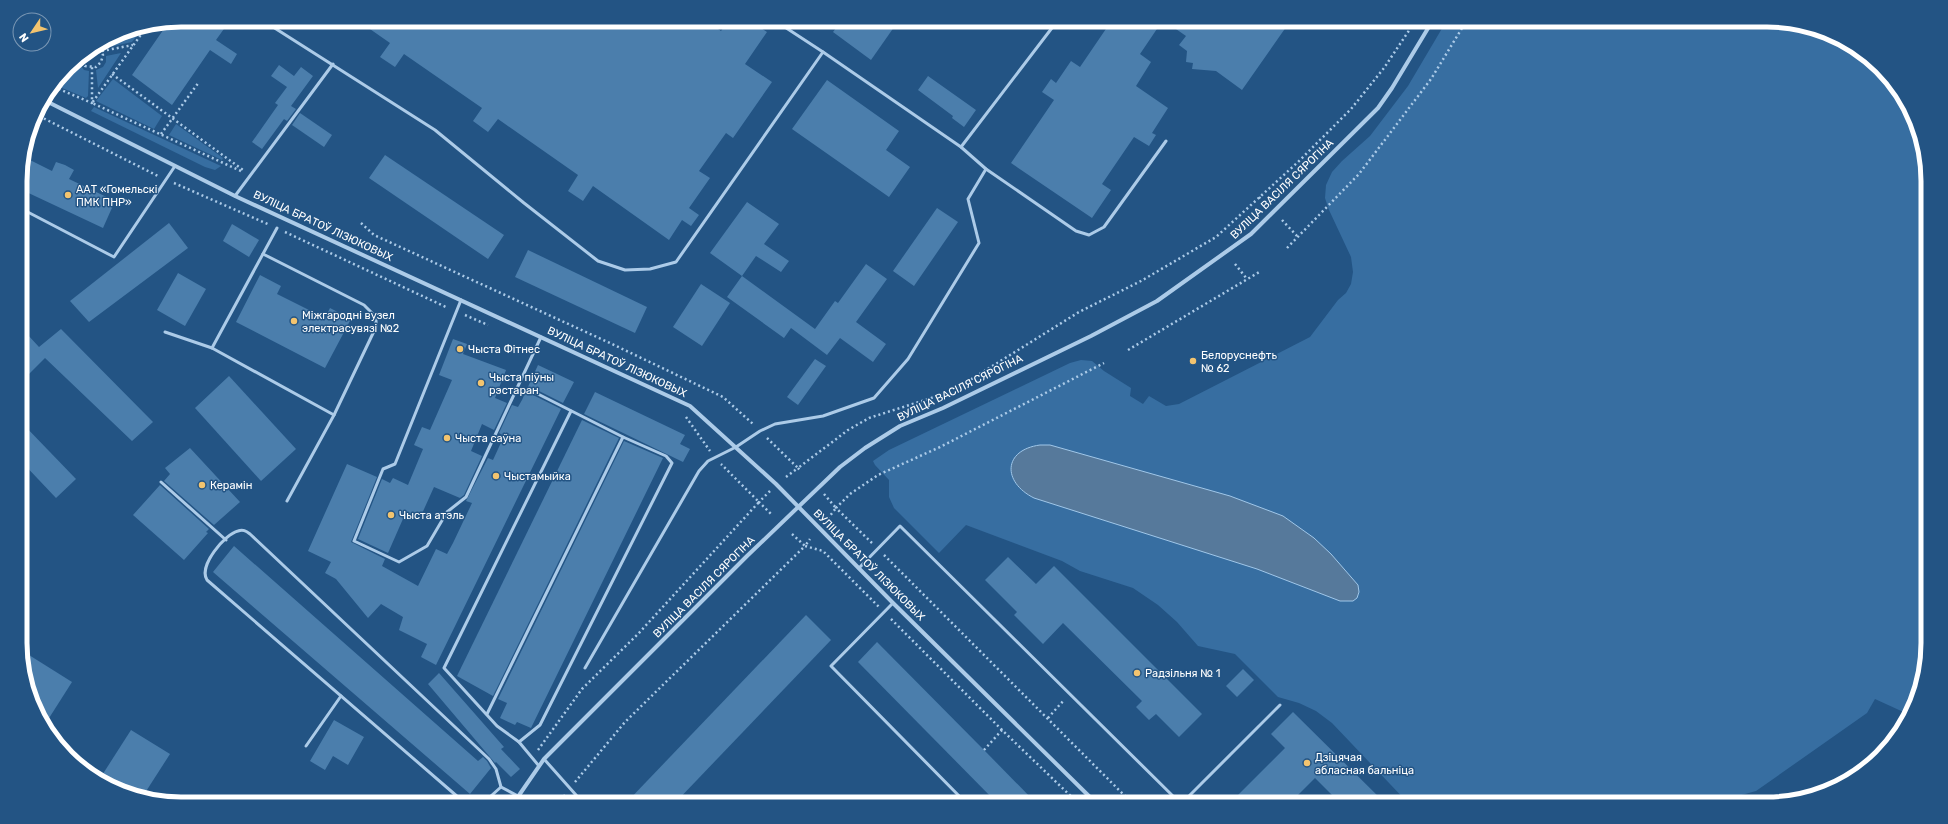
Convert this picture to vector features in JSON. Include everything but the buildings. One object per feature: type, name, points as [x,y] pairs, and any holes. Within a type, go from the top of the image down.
[{"type":"street","name":"ВУЛІЦА ВАСІЛЯ СЯРОГІНА","points":[[518,796],[544,759],[747,556],[840,467],[865,448],[900,426],[943,408],[1091,336],[1157,301],[1227,253],[1268,218],[1378,108],[1392,88],[1429,27]]},
{"type":"street","name":"ВУЛІЦА БРАТОЎ ЛІЗЮКОВЫХ","points":[[49,102],[235,196],[690,406],[799,507],[893,604],[1090,797]]},
{"type":"lane","points":[[273,27],[435,130],[598,261],[625,270],[650,269],[676,262],[823,52]]},
{"type":"lane","points":[[785,27],[961,147],[986,169],[1076,231],[1089,234],[1104,227],[1166,141]]},
{"type":"lane","points":[[961,147],[1053,27]]},
{"type":"lane","points":[[235,196],[333,64]]},
{"type":"lane","points":[[27,212],[114,257],[176,166]]},
{"type":"lane","points":[[585,668],[699,471],[708,461],[736,448],[760,430],[775,424],[823,416],[874,398],[908,359],[979,242],[968,199],[986,169]]},
{"type":"lane","points":[[212,348],[277,228]]},
{"type":"lane","points":[[263,254],[364,305],[376,317],[376,328],[334,414],[287,501]]},
{"type":"lane","points":[[461,300],[395,464],[383,469],[354,542],[399,562],[427,546],[447,512],[466,497],[541,337]]},
{"type":"lane","points":[[165,332],[212,348],[334,414]]},
{"type":"lane","points":[[519,742],[540,726],[672,463],[666,456],[624,437],[534,392]]},
{"type":"lane","points":[[539,766],[519,742],[496,726],[487,714],[444,668],[571,411]]},
{"type":"lane","points":[[487,714],[624,437]]},
{"type":"lane","points":[[161,482],[226,540]]},
{"type":"lane","points":[[859,568],[900,526],[1174,797]]},
{"type":"lane","points":[[458,797],[207,580],[204,576],[207,561],[226,540],[238,531],[245,530],[250,534],[489,760],[496,769],[501,787],[518,796]]},
{"type":"lane","points":[[893,604],[831,666],[960,797]]},
{"type":"lane","points":[[306,746],[341,696]]},
{"type":"lane","points":[[1188,797],[1280,704]]},
{"type":"lane","points":[[544,759],[578,797]]},
{"type":"lane","points":[[490,797],[501,787]]},
{"type":"path","points":[[786,477],[848,430],[869,418],[952,392],[1079,312],[1141,281],[1216,237],[1298,162],[1351,109],[1384,68],[1411,27]]},
{"type":"path","points":[[1287,248],[1297,236],[1335,201],[1359,174],[1431,79],[1463,27]]},
{"type":"path","points":[[92,103],[142,32]]},
{"type":"path","points":[[83,62],[85,66],[92,67],[101,62],[102,51],[134,44]]},
{"type":"path","points":[[92,67],[92,103]]},
{"type":"path","points":[[112,74],[250,175]]},
{"type":"path","points":[[161,134],[199,82]]},
{"type":"path","points":[[58,89],[250,175]]},
{"type":"path","points":[[41,117],[166,180]]},
{"type":"path","points":[[1259,197],[1267,205]]},
{"type":"path","points":[[1282,220],[1297,236]]},
{"type":"path","points":[[361,223],[374,235],[612,344],[723,397],[760,430],[801,472]]},
{"type":"path","points":[[1235,264],[1247,279]]},
{"type":"path","points":[[1128,350],[1261,272]]},
{"type":"path","points":[[824,523],[850,494],[878,475],[940,448],[1104,363]]},
{"type":"path","points":[[715,458],[771,514]]},
{"type":"path","points":[[531,758],[582,689],[648,622],[771,490]]},
{"type":"path","points":[[820,490],[836,508],[1126,797]]},
{"type":"path","points":[[792,534],[805,546],[823,551],[1002,730],[1072,797]]},
{"type":"path","points":[[563,797],[625,722],[805,546],[810,539]]},
{"type":"path","points":[[1048,718],[1070,694]]},
{"type":"path","points":[[984,750],[1002,730]]},
{"type":"shaded area","points":[[1443,27],[1787,28],[1817,35],[1835,43],[1853,53],[1869,65],[1883,79],[1895,95],[1913,131],[1921,171],[1921,653],[1916,683],[1904,712],[1875,699],[1867,713],[1756,791],[1734,797],[1402,797],[1332,723],[1316,711],[1299,703],[1278,697],[1235,654],[1198,646],[1177,622],[1158,605],[1133,588],[1080,571],[1062,561],[966,525],[939,553],[894,508],[889,497],[889,480],[873,461],[889,450],[1070,363],[1081,360],[1092,361],[1104,371],[1131,388],[1130,396],[1143,404],[1149,396],[1166,406],[1179,404],[1310,337],[1338,300],[1346,293],[1351,284],[1353,272],[1351,257],[1325,198],[1326,185],[1332,172],[1370,136],[1408,86]]},
{"type":"shaded area","points":[[139,33],[132,42],[105,48],[113,43]]},
{"type":"shaded area","points":[[121,53],[98,88],[96,70],[103,67],[106,62],[106,56]]},
{"type":"shaded area","points":[[80,64],[84,70],[89,71],[88,96],[86,98],[59,87]]},
{"type":"shaded area","points":[[113,79],[162,116],[154,129],[96,101]]},
{"type":"shaded area","points":[[94,107],[221,166],[215,170],[205,167],[91,111]]},
{"type":"shaded area","points":[[176,124],[223,158],[222,160],[169,135]]},
{"type":"shaded area","points":[[1040,445],[1050,445],[1230,496],[1283,516],[1314,538],[1331,554],[1358,585],[1359,592],[1357,598],[1353,601],[1340,601],[1257,569],[1034,498],[1016,484],[1012,476],[1011,467],[1013,460],[1019,453],[1028,448]]},
{"type":"place","name":"ААТ «Гомельскі ПМК ПНР»","points":[[68,195]]},
{"type":"place","name":"Міжгародні вузел электрасувязі №2","points":[[294,321]]},
{"type":"place","name":"Чыста Фітнес","points":[[460,349]]},
{"type":"place","name":"Белоруснефть № 62","points":[[1193,361]]},
{"type":"place","name":"Чыста піўны рэстаран","points":[[481,383]]},
{"type":"place","name":"Чыста саўна","points":[[447,438]]},
{"type":"place","name":"Чыстамыйка","points":[[496,476]]},
{"type":"place","name":"Керамін","points":[[202,485]]},
{"type":"place","name":"Чыста атэль","points":[[391,515]]},
{"type":"place","name":"Радзільня № 1","points":[[1137,673]]},
{"type":"place","name":"Дзіцячая абласная бальніца","points":[[1307,763]]}]
